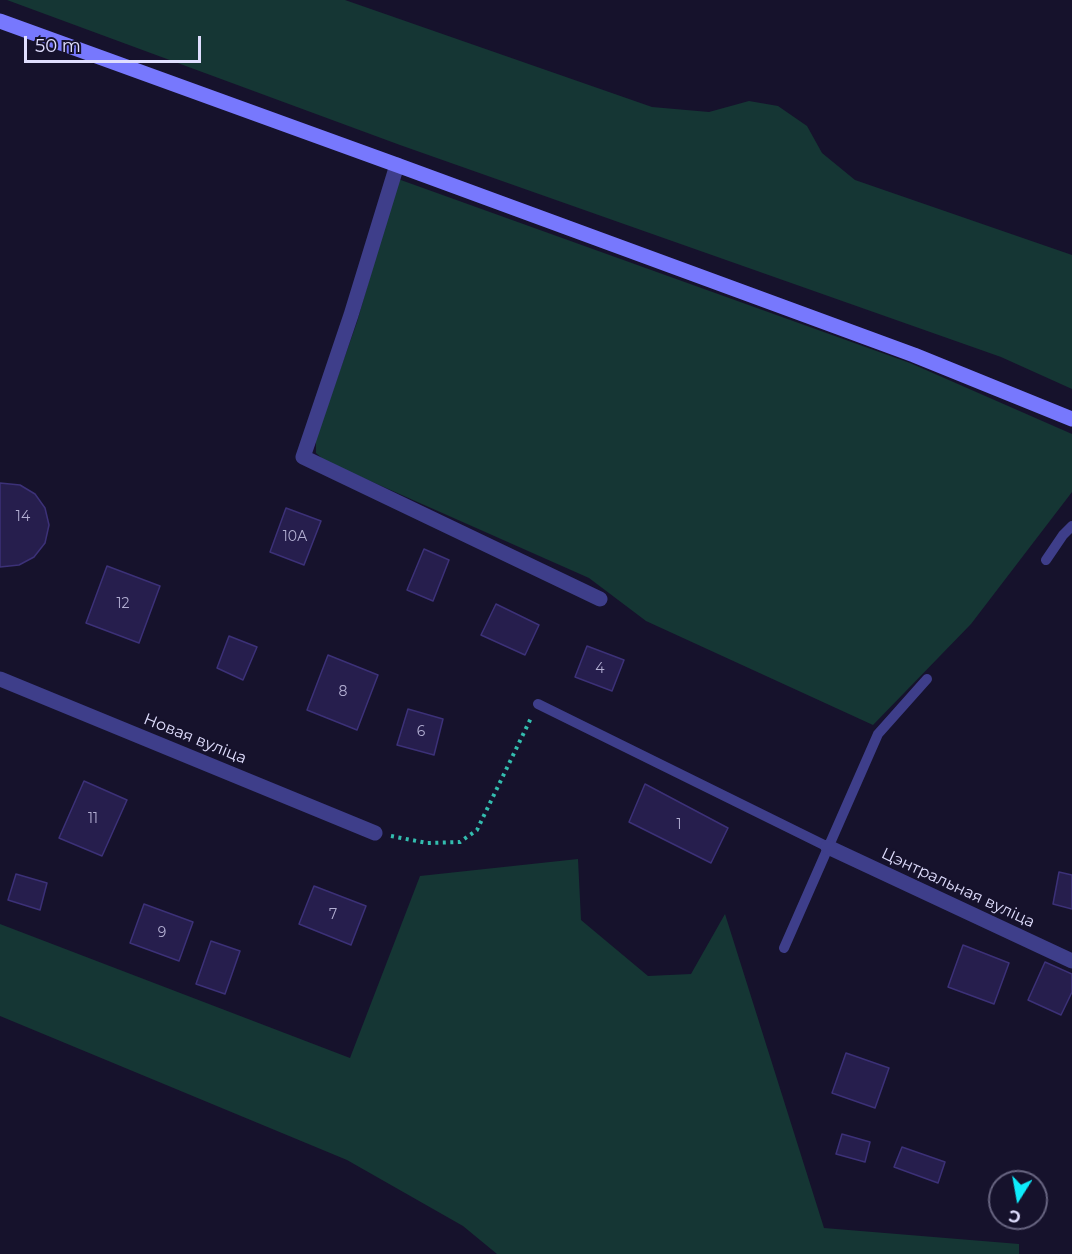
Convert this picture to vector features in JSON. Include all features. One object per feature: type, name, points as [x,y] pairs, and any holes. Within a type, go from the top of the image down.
[{"type":"main road","points":[[0,21],[914,355],[1072,418]]},
{"type":"street","points":[[397,165],[351,315],[303,457],[600,599]]},
{"type":"street","name":"Новая вуліца","points":[[0,679],[375,833]]},
{"type":"street","name":"Цэнтральная вуліца","points":[[828,848],[1072,961]]},
{"type":"lane","points":[[1046,560],[1072,526]]},
{"type":"lane","points":[[784,948],[878,734],[927,679]]},
{"type":"lane","points":[[538,704],[828,848]]},
{"type":"path","points":[[375,833],[427,843],[460,842],[477,830],[538,704]]},
{"type":"green space","points":[[7,0],[345,0],[652,107],[709,112],[749,101],[778,106],[807,126],[822,153],[855,180],[1072,255],[1072,389],[1001,357],[400,145]]},
{"type":"green space","points":[[398,179],[910,363],[1072,434],[1072,492],[971,624],[873,725],[646,621],[589,578],[325,461],[316,453],[316,438],[357,322]]},
{"type":"green space","points":[[578,859],[581,920],[648,976],[691,974],[725,914],[824,1228],[1019,1244],[1019,1254],[497,1254],[463,1226],[347,1160],[0,1016],[0,924],[350,1058],[420,876]]},
{"type":"building","points":[[0,483],[20,485],[35,494],[45,508],[49,525],[45,543],[34,557],[19,565],[0,567]]},
{"type":"building","points":[[286,508],[321,521],[304,565],[270,552]]},
{"type":"building","points":[[424,549],[449,560],[433,601],[407,590]]},
{"type":"building","points":[[107,566],[160,586],[139,643],[86,623]]},
{"type":"building","points":[[496,604],[539,625],[525,655],[481,635]]},
{"type":"building","points":[[229,636],[257,647],[243,680],[217,668]]},
{"type":"building","points":[[587,646],[624,660],[612,691],[575,677]]},
{"type":"building","points":[[328,655],[378,675],[357,730],[307,710]]},
{"type":"building","points":[[408,709],[443,719],[434,755],[397,745]]},
{"type":"building","points":[[84,781],[127,800],[102,856],[59,838]]},
{"type":"building","points":[[645,784],[728,828],[711,863],[629,822]]},
{"type":"building","points":[[1059,872],[1072,875],[1072,909],[1053,904]]},
{"type":"building","points":[[16,874],[47,883],[40,910],[8,900]]},
{"type":"building","points":[[314,886],[366,906],[351,945],[299,924]]},
{"type":"building","points":[[144,904],[193,922],[179,961],[130,943]]},
{"type":"building","points":[[211,941],[240,951],[225,994],[196,984]]},
{"type":"building","points":[[963,945],[1009,963],[994,1004],[948,987]]},
{"type":"building","points":[[1045,962],[1072,974],[1072,992],[1061,1015],[1028,1000]]},
{"type":"building","points":[[846,1053],[889,1068],[875,1108],[832,1093]]},
{"type":"building","points":[[842,1134],[870,1142],[865,1162],[836,1154]]},
{"type":"building","points":[[902,1147],[945,1162],[938,1183],[894,1167]]}]
